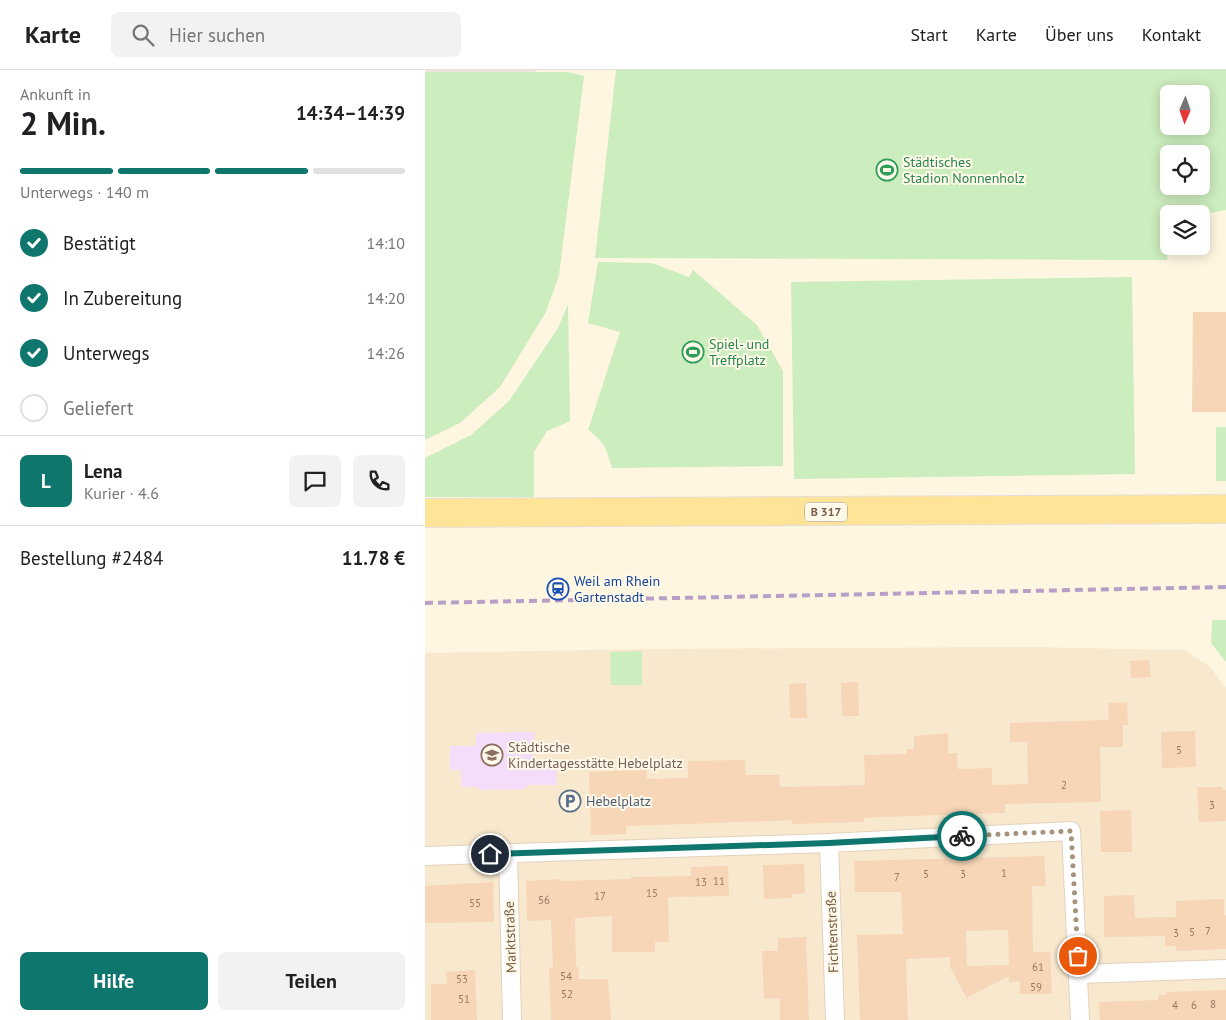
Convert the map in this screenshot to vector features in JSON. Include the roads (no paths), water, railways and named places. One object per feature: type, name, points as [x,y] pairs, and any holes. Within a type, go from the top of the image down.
[{"type":"main road","name":"B 317","points":[[425,513],[1226,509]]},
{"type":"street","points":[[425,856],[829,843],[1071,831],[1080,1020]]},
{"type":"street","name":"Fichtenstraße","points":[[829,843],[835,1020]]},
{"type":"street","name":"Marktstraße","points":[[507,853],[512,1020]]},
{"type":"street","points":[[1079,974],[1226,969]]},
{"type":"railway","points":[[425,603],[1226,587]]},
{"type":"place","name":"Städtisches Stadion Nonnenholz","points":[[887,170]]},
{"type":"place","name":"Spiel- und Treffplatz","points":[[693,352]]},
{"type":"place","name":"Weil am Rhein Gartenstadt","points":[[558,589]]},
{"type":"place","name":"Städtische Kindertagesstätte Hebelplatz","points":[[492,755]]},
{"type":"place","name":"Hebelplatz","points":[[570,801]]}]
